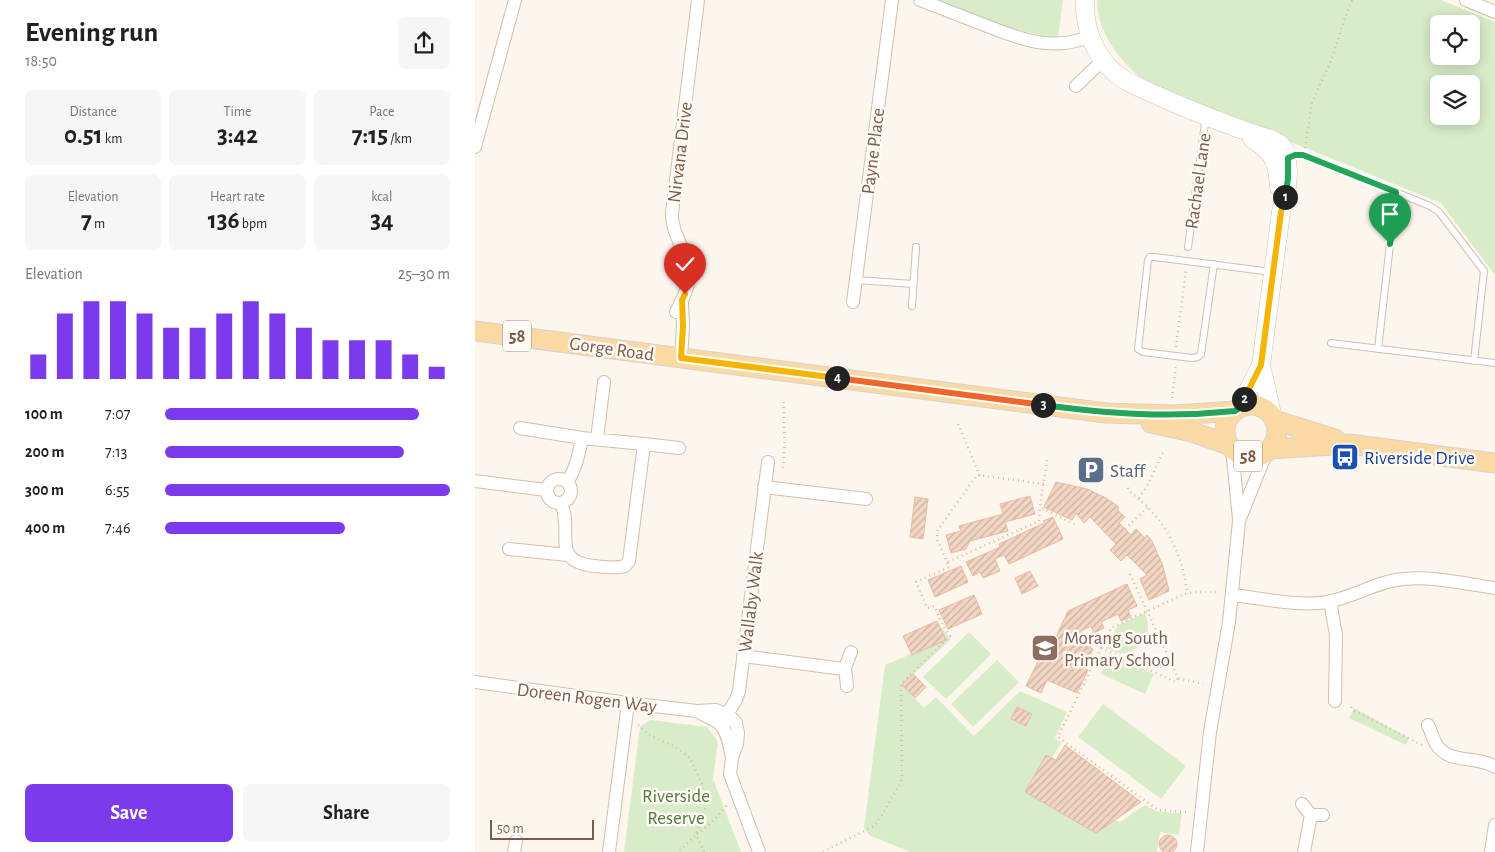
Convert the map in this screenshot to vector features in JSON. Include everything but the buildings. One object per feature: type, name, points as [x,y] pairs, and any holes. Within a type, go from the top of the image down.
[{"type":"main road","name":"Gorge Road","points":[[475,331],[1106,413],[1185,431],[1231,447]]},
{"type":"main road","name":"58","points":[[1349,444],[1268,450],[1253,457],[1238,453],[1231,447],[1226,438],[1227,423],[1237,410],[1254,406],[1261,408],[1274,419],[1349,444],[1495,463]]},
{"type":"main road","name":"Gorge Road","points":[[1106,413],[1174,415],[1237,410]]},
{"type":"main road","name":"58","points":[[1268,450],[1276,438],[1274,419]]},
{"type":"street","points":[[475,146],[515,0]]},
{"type":"street","name":"Nirvana Drive","points":[[681,358],[683,326],[679,306],[688,284],[689,271],[685,256],[673,230],[672,213],[699,0]]},
{"type":"street","name":"Payne Place","points":[[853,302],[891,0]]},
{"type":"street","points":[[920,0],[1015,38],[1039,42],[1057,40],[1089,32]]},
{"type":"street","points":[[1085,0],[1089,32],[1103,60],[1113,72],[1166,100],[1236,128],[1272,154],[1289,159],[1261,365],[1237,410]]},
{"type":"street","points":[[1467,0],[1495,12]]},
{"type":"street","points":[[1077,86],[1103,60]]},
{"type":"street","points":[[1261,365],[1274,419]]},
{"type":"street","points":[[597,439],[604,382]]},
{"type":"street","points":[[520,428],[582,438],[679,448]]},
{"type":"street","points":[[567,482],[577,462],[582,438]]},
{"type":"street","points":[[561,503],[565,512],[568,555],[572,560],[582,564],[616,568],[625,566],[629,561],[644,444]]},
{"type":"street","points":[[1197,852],[1210,732],[1232,595],[1239,521],[1231,447]]},
{"type":"street","points":[[1239,521],[1268,450]]},
{"type":"street","name":"Wallaby Walk","points":[[723,728],[727,714],[738,694],[767,462]]},
{"type":"street","points":[[556,479],[560,479],[567,482],[571,493],[567,500],[561,503],[552,502],[546,490],[549,484],[556,479]]},
{"type":"street","points":[[475,481],[546,490]]},
{"type":"street","points":[[764,487],[865,500]]},
{"type":"street","points":[[509,549],[568,555]]},
{"type":"street","points":[[1232,595],[1309,603],[1330,602],[1378,584],[1405,578],[1495,588]]},
{"type":"street","points":[[1330,602],[1336,635],[1335,701]]},
{"type":"street","points":[[847,686],[844,669],[851,652]]},
{"type":"street","points":[[743,656],[844,669]]},
{"type":"street","name":"Doreen Rogen Way","points":[[475,682],[628,703],[697,711],[714,710],[727,714]]},
{"type":"street","points":[[609,852],[628,703]]},
{"type":"street","name":"Doreen Rogen Way","points":[[697,711],[723,728]]},
{"type":"street","points":[[727,714],[736,723],[738,733],[737,744],[731,757]]},
{"type":"street","points":[[1428,726],[1436,744],[1446,754],[1453,757],[1487,762],[1495,767]]},
{"type":"street","points":[[723,728],[731,757],[731,777],[759,852]]},
{"type":"street","points":[[1302,804],[1317,815],[1304,852]]},
{"type":"street","points":[[1491,852],[1495,825]]},
{"type":"lane","name":"Rachael Lane","points":[[1188,247],[1206,115]]},
{"type":"lane","points":[[1289,159],[1396,192],[1437,210],[1483,269],[1484,276],[1474,361]]},
{"type":"lane","points":[[1377,349],[1396,192]]},
{"type":"lane","points":[[912,306],[916,247]]},
{"type":"lane","points":[[1214,264],[1201,354],[1198,358],[1143,352],[1138,349],[1148,260],[1150,257],[1214,264],[1273,272]]},
{"type":"lane","points":[[856,280],[913,284]]},
{"type":"lane","points":[[1331,343],[1495,363]]},
{"type":"path","points":[[1289,159],[1333,56],[1343,20],[1352,0]]},
{"type":"path","points":[[1172,398],[1187,261]]},
{"type":"path","points":[[783,468],[785,436],[784,402]]},
{"type":"path","points":[[957,424],[980,476]]},
{"type":"path","points":[[1139,498],[1147,486],[1164,450]]},
{"type":"path","points":[[947,562],[1039,521],[1047,460]]},
{"type":"path","points":[[823,852],[874,826],[900,784],[902,777],[901,684],[950,636],[934,606],[927,608],[916,582],[949,567],[935,534],[977,475],[1044,484]]},
{"type":"path","points":[[1128,488],[1163,525],[1175,546],[1182,565],[1187,593]]},
{"type":"path","points":[[1040,507],[1076,525]]},
{"type":"path","points":[[1125,529],[1148,507]]},
{"type":"path","points":[[1129,574],[1178,678]]},
{"type":"path","points":[[1186,812],[1158,810],[1057,738],[1111,628],[1187,593],[1217,592]]},
{"type":"path","points":[[1101,648],[1176,682],[1178,678]]},
{"type":"path","points":[[1178,678],[1203,684]]},
{"type":"path","points":[[1351,707],[1353,710],[1420,744],[1436,744]]},
{"type":"path","points":[[634,723],[649,735],[677,747],[690,758],[694,765],[702,784],[705,809],[696,835],[704,852]]},
{"type":"path","points":[[678,852],[711,823],[731,801]]},
{"type":"green space","points":[[938,0],[1063,0],[1058,38],[1012,28]]},
{"type":"green space","points":[[1097,0],[1441,0],[1478,15],[1430,15],[1430,65],[1480,65],[1480,16],[1495,22],[1495,275],[1441,203],[1148,84],[1120,57],[1106,37],[1098,13]]},
{"type":"green space","points":[[1145,613],[1148,628],[1147,634],[1140,645],[1120,654],[1106,648],[1118,625]]},
{"type":"green space","points":[[940,626],[951,639],[902,685],[924,708],[936,697],[974,736],[1020,691],[1067,712],[1055,738],[1061,743],[1052,758],[1046,755],[1025,792],[1096,833],[1115,820],[1120,822],[1145,805],[1159,812],[1182,813],[1179,835],[1160,832],[1157,852],[910,852],[869,835],[864,828],[885,665],[946,639]]},
{"type":"green space","points":[[969,632],[991,654],[946,699],[923,677]]},
{"type":"green space","points":[[1110,654],[1154,674],[1145,694],[1101,674]]},
{"type":"green space","points":[[997,660],[1019,682],[973,727],[951,704]]},
{"type":"green space","points":[[1103,704],[1186,766],[1161,799],[1078,737]]},
{"type":"green space","points":[[1354,708],[1409,738],[1406,745],[1349,718]]},
{"type":"green space","name":"Riverside Reserve","points":[[650,720],[707,727],[718,742],[713,779],[741,852],[624,852],[640,727]]},
{"type":"place","name":"Riverside Drive","points":[[1345,457]]},
{"type":"place","name":"Staff","points":[[1091,470]]},
{"type":"place","name":"Morang South Primary School","points":[[1045,648]]},
{"type":"route","points":[[685,294],[682,300],[681,358],[1106,413],[1195,415],[1235,411],[1239,408],[1261,365],[1281,212],[1287,188],[1288,158],[1295,155],[1303,155],[1396,192],[1390,244]]}]
